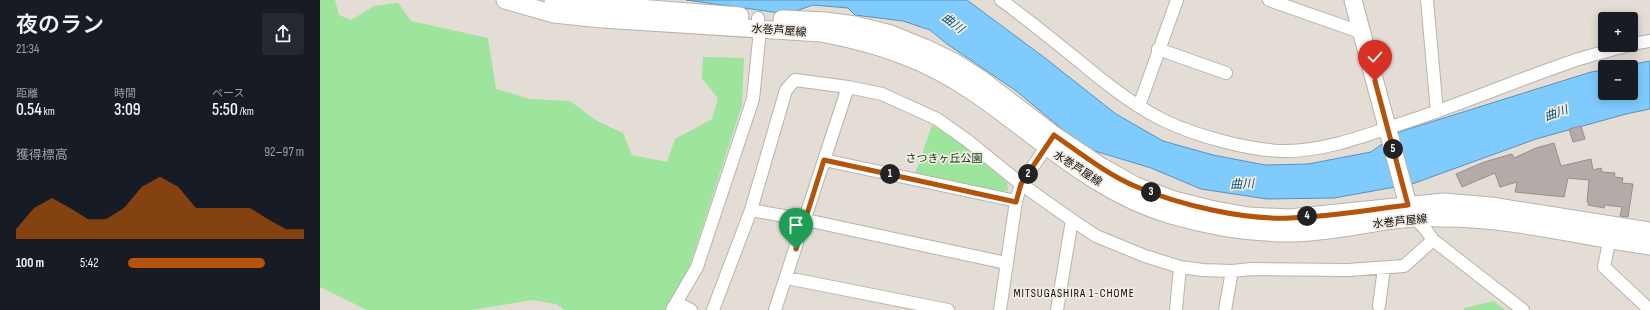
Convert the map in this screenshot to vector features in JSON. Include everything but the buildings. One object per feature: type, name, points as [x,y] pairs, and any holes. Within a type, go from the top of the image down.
[{"type":"main road","name":"水巻芦屋線","points":[[505,0],[554,14],[602,19],[758,23],[825,21],[855,25],[891,34],[954,62],[982,80],[1050,141],[1136,186],[1174,200],[1210,209],[1248,216],[1290,218],[1444,202],[1491,206],[1610,233],[1650,246]]},
{"type":"main road","name":"水巻芦屋線","points":[[553,0],[758,23]]},
{"type":"main road","points":[[1353,0],[1408,205]]},
{"type":"main road","name":"水巻芦屋線","points":[[1610,233],[1650,231]]},
{"type":"street","points":[[1001,0],[1122,96],[1165,121],[1191,131],[1253,147],[1286,151],[1312,148],[1388,131],[1579,59],[1604,52]]},
{"type":"street","points":[[1139,106],[1158,49],[1177,0]]},
{"type":"street","points":[[1269,0],[1363,33]]},
{"type":"street","points":[[1427,0],[1438,112]]},
{"type":"street","points":[[691,310],[675,306],[698,267],[753,99],[759,40],[758,23]]},
{"type":"street","points":[[1638,43],[1650,41]]},
{"type":"street","points":[[1158,49],[1226,74]]},
{"type":"street","points":[[712,310],[751,210],[786,90],[795,80],[848,87],[882,94],[937,120],[968,141],[1021,184],[1096,236],[1145,256],[1180,267],[1203,270],[1232,271],[1252,269],[1348,270],[1404,266],[1433,240]]},
{"type":"street","points":[[775,310],[806,220],[848,87]]},
{"type":"street","points":[[1000,310],[1016,202],[1021,184],[1050,141]]},
{"type":"street","points":[[824,160],[1016,202]]},
{"type":"street","points":[[1408,205],[1433,240],[1523,310]]},
{"type":"street","points":[[751,210],[806,220],[1006,263]]},
{"type":"street","points":[[1057,310],[1072,220]]},
{"type":"street","points":[[1610,233],[1604,267],[1650,310]]},
{"type":"street","points":[[1176,310],[1180,267]]},
{"type":"street","points":[[1379,306],[1384,268]]},
{"type":"street","points":[[1225,310],[1232,271]]},
{"type":"street","points":[[786,278],[948,310]]},
{"type":"green space","points":[[320,0],[335,0],[339,15],[351,20],[374,6],[398,3],[411,21],[488,38],[496,89],[530,99],[570,101],[597,121],[623,133],[632,155],[667,162],[675,139],[712,119],[718,98],[702,79],[703,57],[744,58],[742,105],[689,268],[666,310],[565,310],[556,304],[532,300],[472,310],[367,310],[320,287]]},
{"type":"green space","name":"さつきヶ丘公園","points":[[932,125],[962,144],[1007,182],[1008,190],[999,192],[915,174]]},
{"type":"green space","points":[[1494,301],[1505,310],[1464,310],[1464,308]]},
{"type":"water","name":"曲川","points":[[686,0],[967,0],[1045,58],[1116,114],[1163,141],[1213,155],[1265,165],[1308,164],[1371,152],[1399,132],[1591,72],[1598,71],[1598,100],[1638,100],[1638,63],[1650,61],[1650,109],[1626,114],[1536,139],[1412,184],[1334,198],[1267,199],[1201,189],[1151,168],[1085,148],[1015,90],[947,44],[930,30],[903,21],[855,15],[848,8],[813,5],[787,14]]},
{"type":"district","name":"MITSUGASHIRA 1-CHOME","points":[[1074,293]]},
{"type":"route","points":[[796,249],[824,160],[1016,202],[1021,184],[1054,135],[1102,167],[1136,186],[1174,200],[1210,209],[1248,216],[1290,218],[1408,205],[1375,81]]}]
